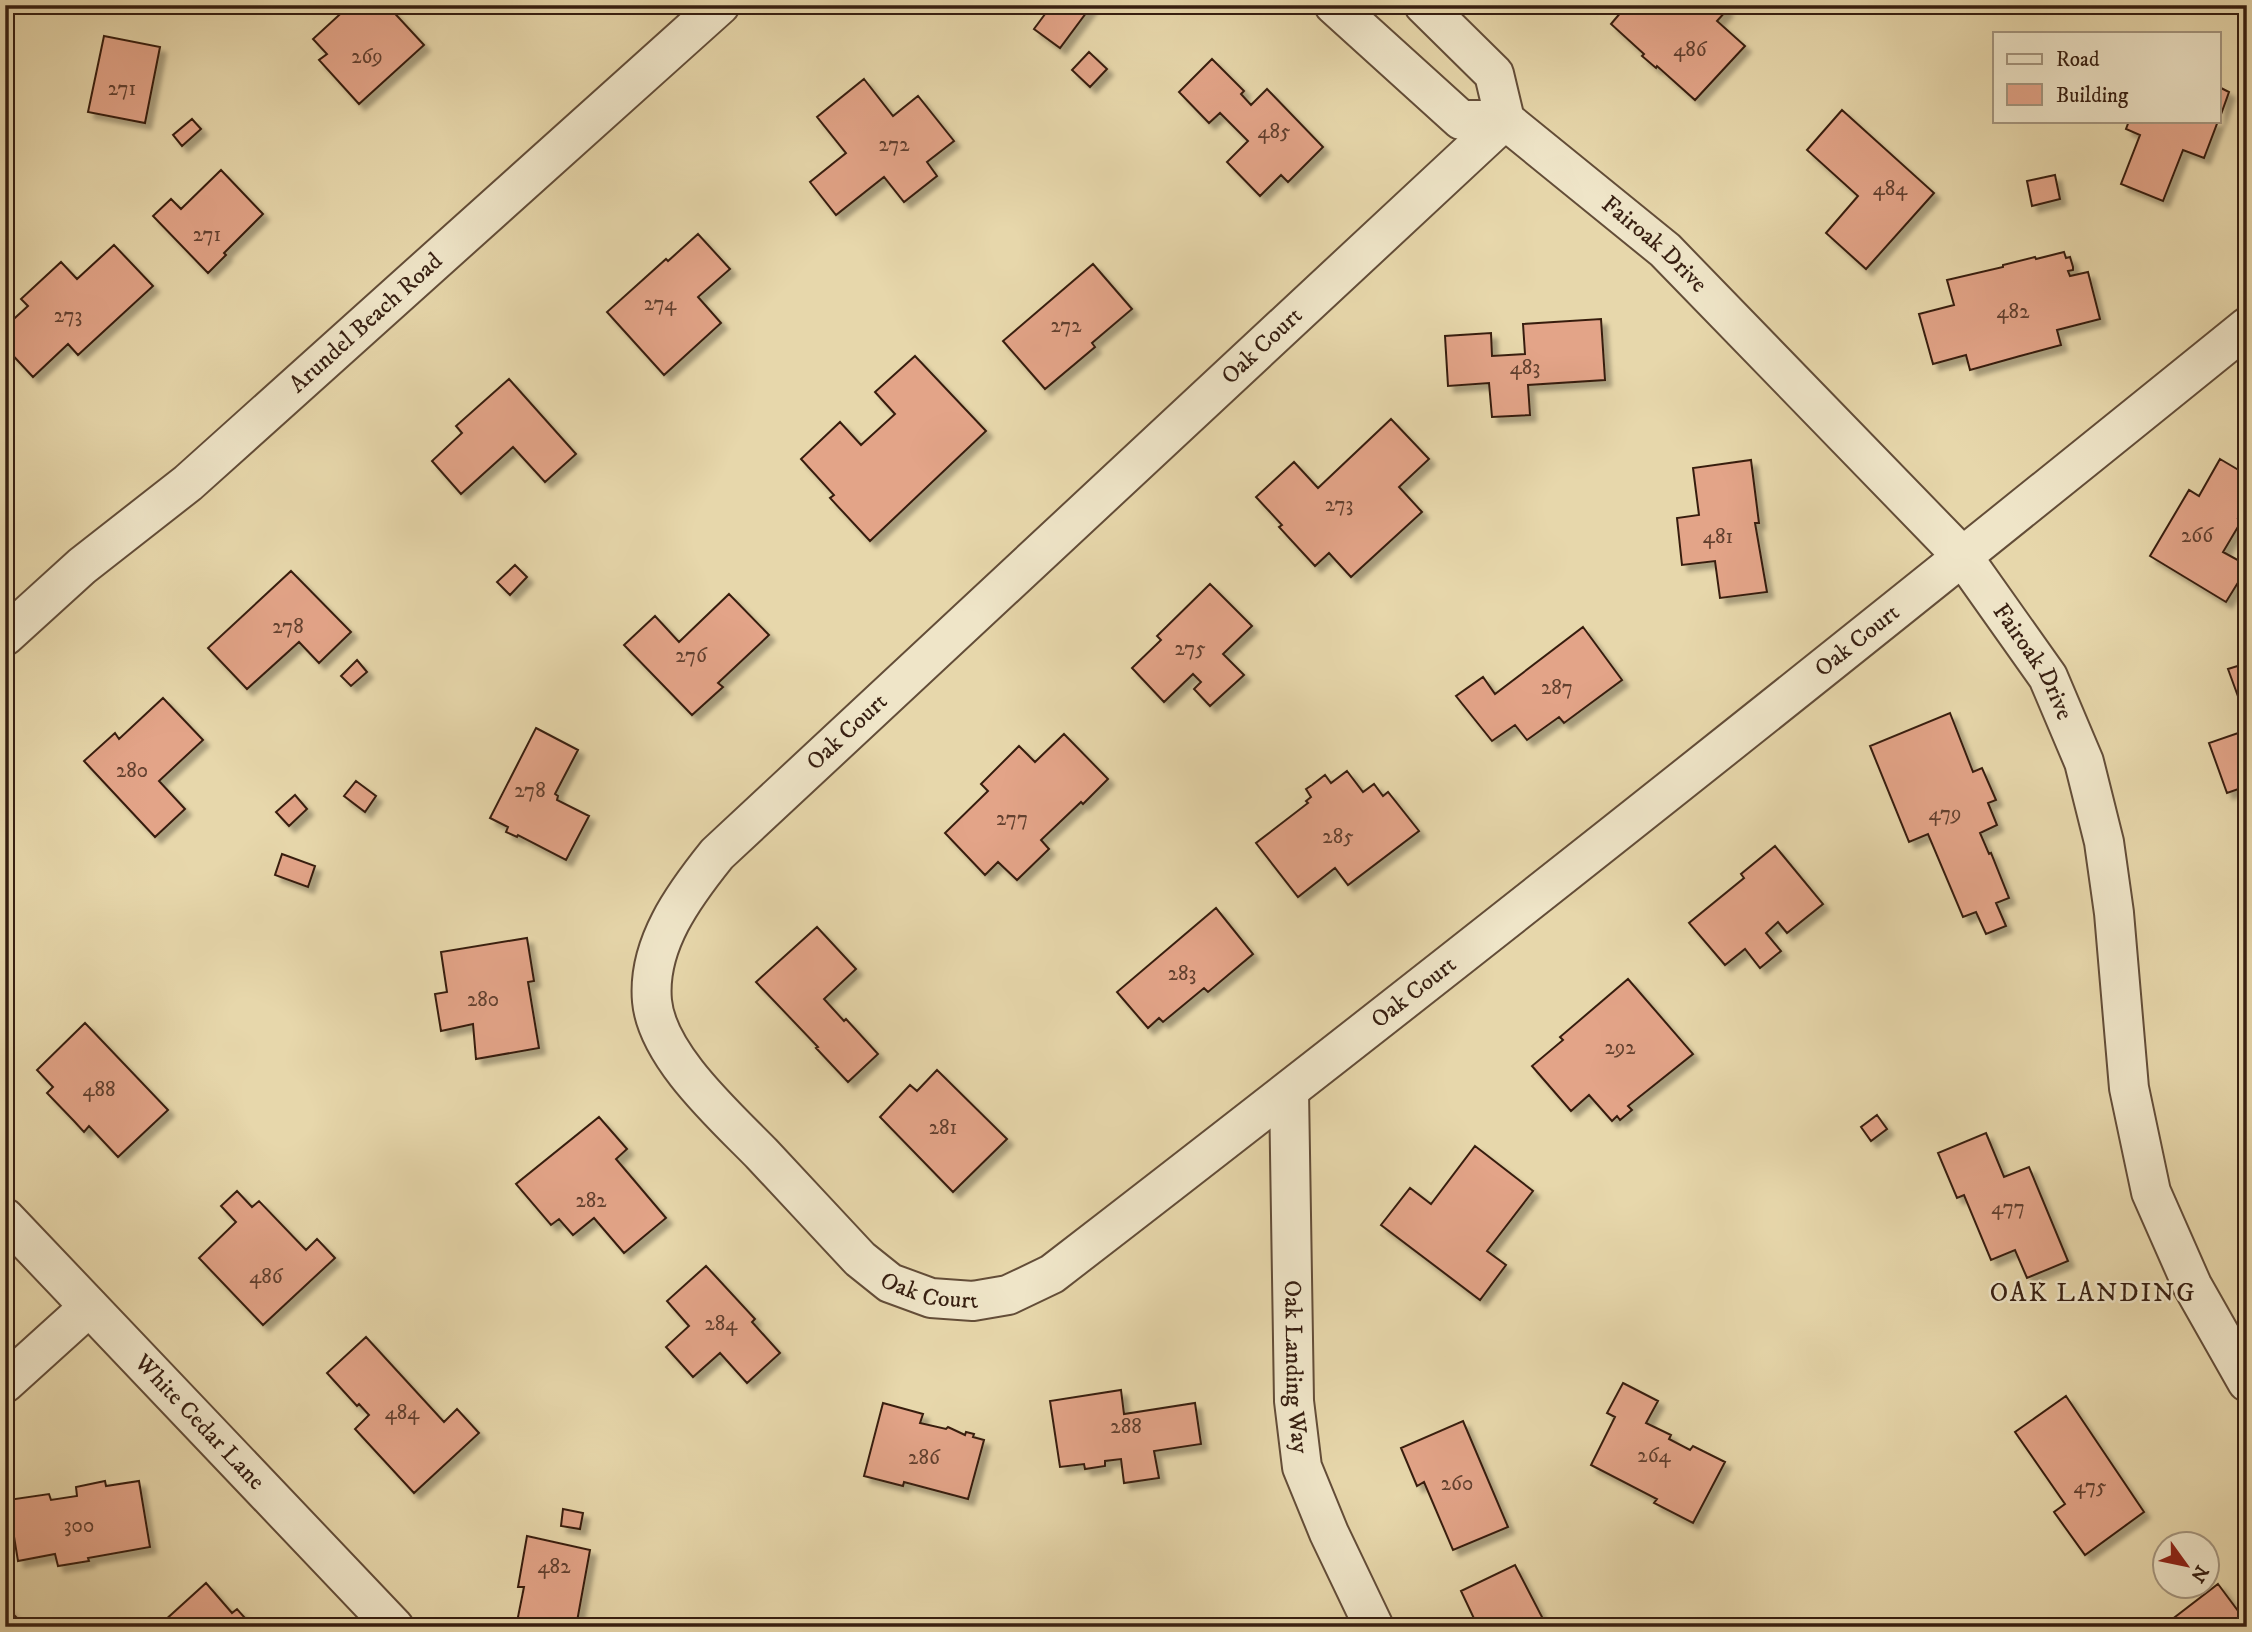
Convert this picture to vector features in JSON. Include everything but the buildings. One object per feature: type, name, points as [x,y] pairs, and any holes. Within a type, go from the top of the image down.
[{"type":"street","name":"Arundel Beach Road","points":[[5,636],[82,566],[188,483],[720,5]]},
{"type":"street","points":[[1334,5],[1461,120],[1505,120],[1494,74],[1424,5]]},
{"type":"street","name":"Fairoak Drive","points":[[1505,120],[1665,250],[1962,557],[2048,677],[2084,762],[2104,842],[2114,913],[2129,1088],[2151,1192],[2192,1285],[2247,1382]]},
{"type":"street","name":"Oak Court","points":[[1505,120],[717,854],[691,886],[670,921],[654,964],[652,1002],[664,1039],[690,1078],[860,1259],[890,1283],[931,1298],[973,1301],[1008,1295],[1052,1274],[1289,1090],[1962,557],[2247,327]]},
{"type":"street","name":"Oak Landing Way","points":[[1289,1090],[1294,1401],[1302,1467],[1329,1533],[1374,1627]]},
{"type":"street","name":"White Cedar Lane","points":[[5,1218],[394,1627]]},
{"type":"street","points":[[5,1383],[89,1307]]},
{"type":"district","name":"OAK LANDING","points":[[2093,1293]]}]
